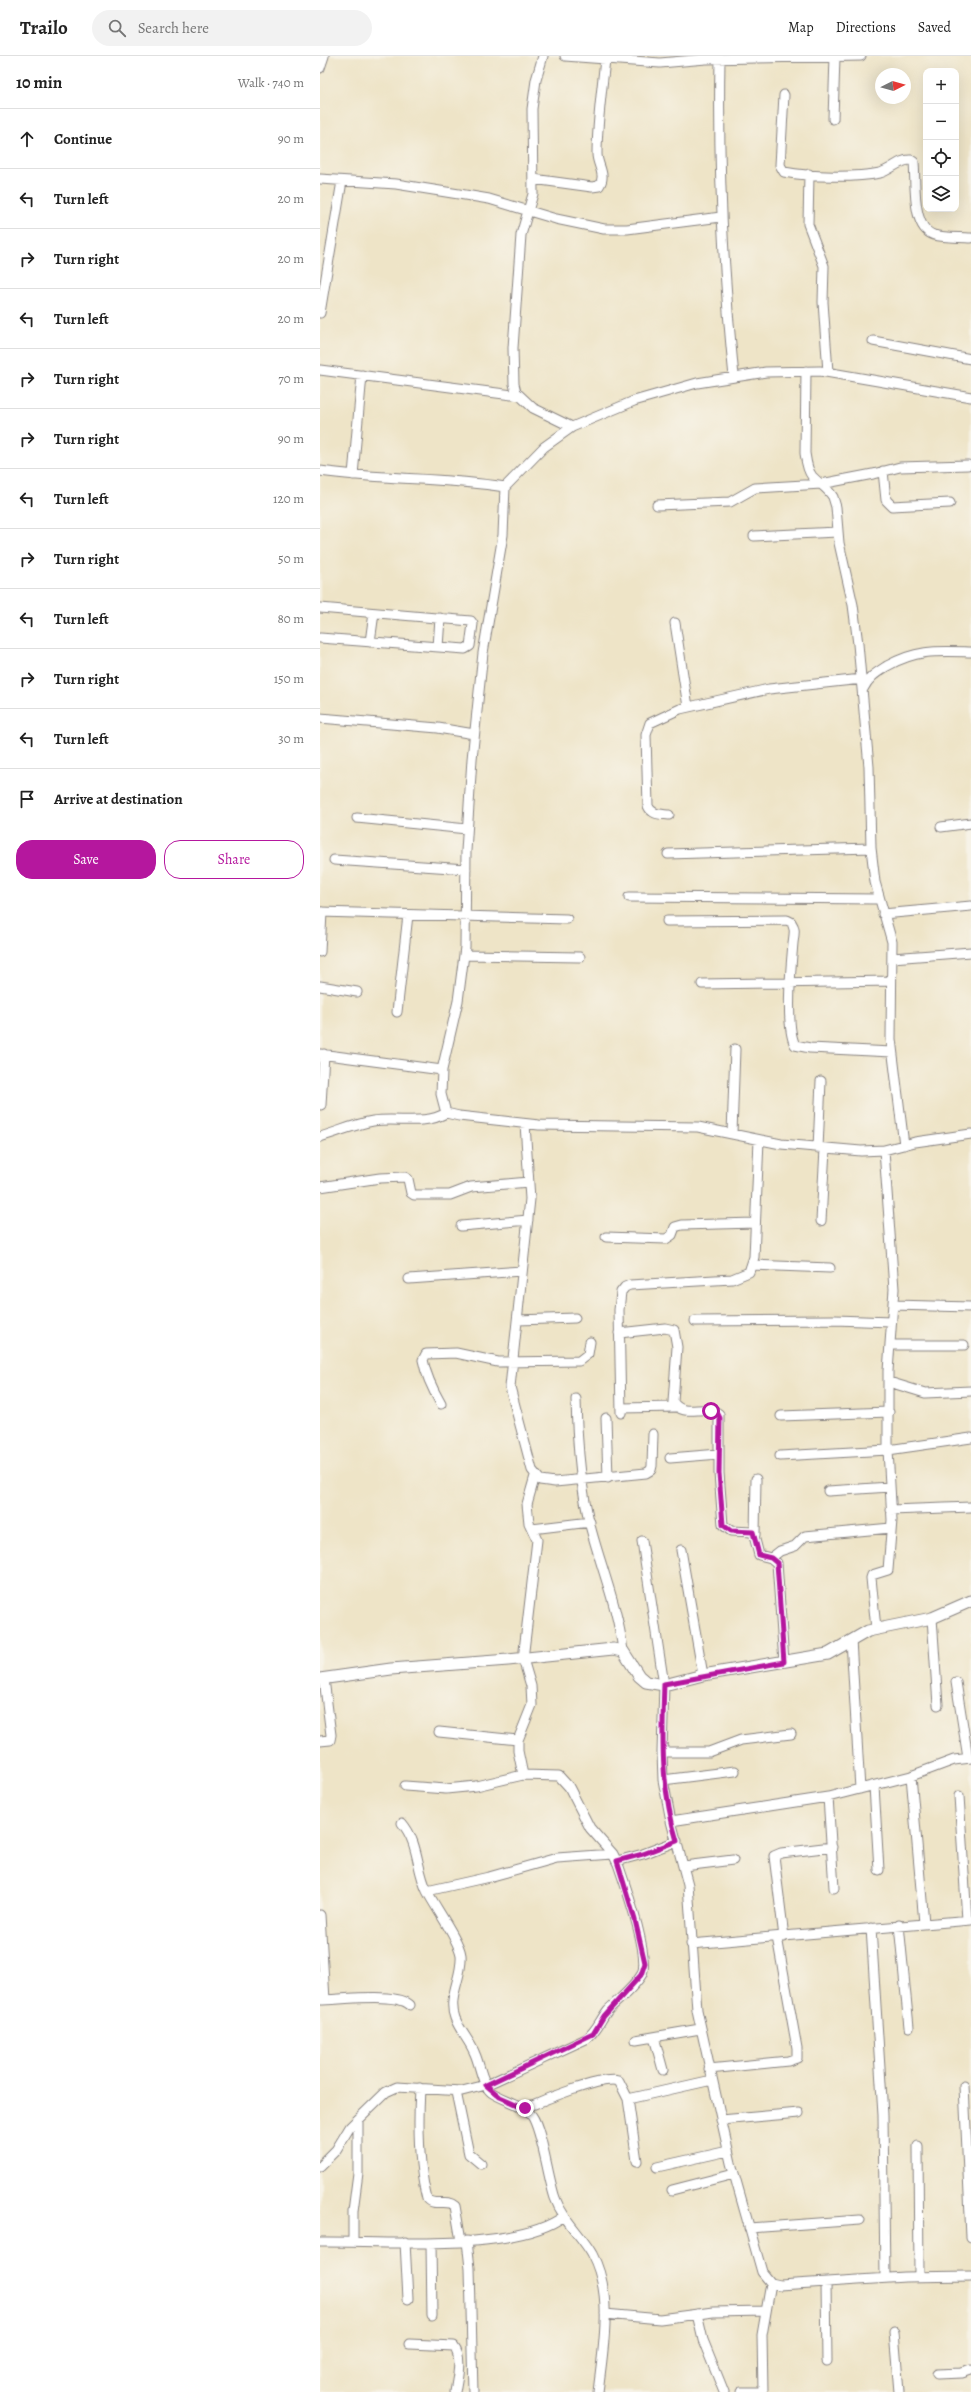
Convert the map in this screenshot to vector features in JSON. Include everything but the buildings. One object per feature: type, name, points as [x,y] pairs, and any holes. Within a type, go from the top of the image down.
[{"type":"street","points":[[320,68],[324,56]]},
{"type":"street","points":[[543,56],[536,80],[532,109],[533,194],[521,234],[513,348],[514,384],[520,396],[533,408],[572,427]]},
{"type":"street","points":[[565,56],[660,63],[764,57],[862,56]]},
{"type":"street","points":[[833,119],[841,57]]},
{"type":"street","points":[[533,180],[592,187],[599,186],[601,183],[602,169],[597,153],[605,59]]},
{"type":"street","points":[[720,59],[719,151],[722,175],[721,217],[734,377]]},
{"type":"street","points":[[784,95],[781,169],[788,173],[808,174],[879,173],[893,168],[904,161],[911,160],[915,166],[917,215],[922,228],[934,235],[971,238]]},
{"type":"street","points":[[808,174],[808,224],[824,266],[823,302],[828,372]]},
{"type":"street","points":[[320,179],[438,190],[489,199],[556,219],[604,229],[627,229],[721,217]]},
{"type":"street","points":[[320,313],[342,181]]},
{"type":"street","points":[[873,341],[971,359]]},
{"type":"street","points":[[320,370],[520,396]]},
{"type":"street","points":[[806,371],[805,453],[811,475],[828,489],[833,497],[843,566],[853,605],[862,679],[870,767],[871,848],[878,899],[892,942],[892,1052],[904,1145]]},
{"type":"street","points":[[446,1113],[441,1094],[442,1070],[458,1001],[465,955],[467,830],[474,734],[485,638],[503,535],[505,487],[544,447],[572,427],[634,401],[697,383],[766,372],[828,372],[971,397]]},
{"type":"street","points":[[353,475],[362,375]]},
{"type":"street","points":[[657,505],[721,503],[736,499],[755,488],[821,484],[910,466],[968,465]]},
{"type":"street","points":[[320,471],[353,475],[482,483],[505,487]]},
{"type":"street","points":[[883,471],[886,500],[892,506],[950,503]]},
{"type":"street","points":[[754,536],[838,532]]},
{"type":"street","points":[[320,608],[471,621],[473,624],[470,646],[467,648],[320,638]]},
{"type":"street","points":[[370,642],[374,613]]},
{"type":"street","points":[[438,647],[440,618]]},
{"type":"street","points":[[675,623],[688,707]]},
{"type":"street","points":[[472,636],[485,638]]},
{"type":"street","points":[[863,689],[871,676],[906,656],[930,651],[971,652]]},
{"type":"street","points":[[669,815],[650,811],[648,806],[646,729],[655,719],[688,707],[779,687],[862,679]]},
{"type":"street","points":[[320,718],[438,728],[474,734]]},
{"type":"street","points":[[357,818],[467,830]]},
{"type":"street","points":[[941,828],[971,823]]},
{"type":"street","points":[[668,854],[871,848]]},
{"type":"street","points":[[334,860],[466,868]]},
{"type":"street","points":[[629,897],[878,899]]},
{"type":"street","points":[[883,914],[971,906]]},
{"type":"street","points":[[320,952],[321,912],[466,918],[567,919]]},
{"type":"street","points":[[397,1012],[408,916]]},
{"type":"street","points":[[667,921],[787,920],[791,922],[795,934],[791,982],[791,1033],[795,1045],[810,1048],[892,1052]]},
{"type":"street","points":[[892,958],[971,952]]},
{"type":"street","points":[[465,955],[580,957]]},
{"type":"street","points":[[702,984],[891,981]]},
{"type":"street","points":[[320,986],[357,992]]},
{"type":"street","points":[[732,1133],[735,1049]]},
{"type":"street","points":[[321,1105],[322,1054],[442,1070]]},
{"type":"street","points":[[821,1081],[821,1221]]},
{"type":"street","points":[[320,1137],[373,1121],[422,1120],[446,1113],[525,1124],[686,1126],[714,1128],[759,1140],[821,1149],[884,1150],[904,1145],[971,1134]]},
{"type":"street","points":[[525,1124],[529,1182],[528,1220],[511,1377],[512,1396],[536,1476],[540,1480],[555,1482],[582,1481],[646,1473],[651,1470],[653,1434]]},
{"type":"street","points":[[755,1535],[750,1531],[727,1530],[723,1525],[718,1414],[711,1411],[682,1410],[676,1407],[621,1410],[620,1300],[625,1287],[630,1285],[732,1279],[749,1272],[753,1265],[759,1140]]},
{"type":"street","points":[[876,1629],[871,1578],[872,1575],[888,1570],[891,1528],[888,1450],[893,1268],[884,1150]]},
{"type":"street","points":[[320,1187],[380,1178],[405,1177],[408,1179],[411,1193],[414,1195],[450,1195],[471,1187],[529,1182]]},
{"type":"street","points":[[461,1226],[528,1220]]},
{"type":"street","points":[[606,1237],[666,1239],[672,1235],[675,1228],[682,1225],[756,1224]]},
{"type":"street","points":[[753,1265],[830,1268]]},
{"type":"street","points":[[409,1279],[522,1271]]},
{"type":"street","points":[[893,1305],[971,1307]]},
{"type":"street","points":[[518,1320],[575,1318]]},
{"type":"street","points":[[695,1321],[842,1320],[891,1322]]},
{"type":"street","points":[[620,1333],[665,1328],[674,1330],[676,1347],[672,1392],[673,1402],[676,1407]]},
{"type":"street","points":[[441,1404],[432,1387],[424,1365],[423,1360],[426,1354],[448,1352],[483,1360],[513,1362],[579,1361],[588,1354],[590,1342]]},
{"type":"street","points":[[890,1345],[964,1345]]},
{"type":"street","points":[[889,1382],[925,1393],[971,1391]]},
{"type":"street","points":[[576,1399],[582,1481],[590,1522],[618,1614],[623,1651],[639,1676],[646,1682],[664,1684],[828,1654],[851,1640],[876,1629],[932,1618],[971,1601]]},
{"type":"street","points":[[781,1416],[889,1412]]},
{"type":"street","points":[[606,1418],[608,1478]]},
{"type":"street","points":[[780,1456],[888,1450],[971,1438]]},
{"type":"street","points":[[670,1458],[719,1454]]},
{"type":"street","points":[[524,1775],[518,1751],[518,1740],[532,1705],[531,1686],[523,1659],[536,1540],[529,1523],[527,1504],[536,1476]]},
{"type":"street","points":[[756,1479],[755,1535],[759,1555],[771,1558],[777,1563],[784,1662]]},
{"type":"street","points":[[828,1491],[890,1487]]},
{"type":"street","points":[[891,1510],[971,1507]]},
{"type":"street","points":[[532,1529],[590,1522]]},
{"type":"street","points":[[771,1558],[780,1551],[795,1546],[805,1536],[891,1528]]},
{"type":"street","points":[[642,1541],[664,1684],[662,1752],[664,1780],[671,1821],[684,1866],[690,1904],[694,1988],[700,2029],[728,2151],[762,2272],[771,2283],[793,2286],[919,2276],[971,2276]]},
{"type":"street","points":[[681,1550],[703,1676]]},
{"type":"street","points":[[932,1618],[938,1705]]},
{"type":"street","points":[[851,1640],[860,1789]]},
{"type":"street","points":[[320,1742],[330,1740],[332,1735],[322,1679],[391,1669],[523,1659],[606,1649],[623,1651]]},
{"type":"street","points":[[671,1821],[828,1797],[911,1776],[941,1763],[969,1758],[956,1682]]},
{"type":"street","points":[[439,1732],[518,1740]]},
{"type":"street","points":[[662,1752],[709,1752],[741,1740],[790,1734]]},
{"type":"street","points":[[664,1780],[735,1771]]},
{"type":"street","points":[[320,2166],[336,2150],[350,2127],[386,2092],[397,2087],[456,2092],[486,2085],[590,2037],[604,2016],[641,1975],[645,1963],[615,1857],[590,1828],[564,1779],[554,1775],[524,1775],[458,1788],[405,1786]]},
{"type":"street","points":[[911,1776],[924,1923]]},
{"type":"street","points":[[874,1786],[879,1870]]},
{"type":"street","points":[[691,1944],[969,1920],[959,1796]]},
{"type":"street","points":[[828,1797],[834,1888]]},
{"type":"street","points":[[402,1823],[413,1839],[427,1891],[461,1953],[460,1971],[453,1997],[454,2016],[475,2053],[486,2085],[496,2094],[525,2108],[537,2127],[552,2187],[564,2216],[589,2250],[599,2272],[605,2314],[600,2391]]},
{"type":"street","points":[[427,1891],[557,1858],[615,1857],[643,1854],[677,1841]]},
{"type":"street","points":[[709,2069],[788,2061],[797,2058],[797,2048],[780,1937],[774,1856],[781,1853],[832,1847]]},
{"type":"street","points":[[684,1866],[733,1860]]},
{"type":"street","points":[[320,1915],[323,2000],[389,1998],[407,2001],[410,2006]]},
{"type":"street","points":[[899,1925],[909,2027]]},
{"type":"street","points":[[871,1928],[883,2115],[885,2278]]},
{"type":"street","points":[[636,2040],[700,2029]]},
{"type":"street","points":[[654,2037],[663,2070]]},
{"type":"street","points":[[525,2108],[552,2096],[611,2080],[619,2081],[628,2099],[636,2161]]},
{"type":"street","points":[[628,2099],[712,2080]]},
{"type":"street","points":[[964,2086],[971,2237]]},
{"type":"street","points":[[420,2088],[419,2116],[423,2185],[427,2199],[429,2202],[434,2203],[448,2201],[455,2206],[464,2241],[472,2313],[473,2392]]},
{"type":"street","points":[[456,2092],[469,2154],[481,2164]]},
{"type":"street","points":[[722,2120],[799,2113]]},
{"type":"street","points":[[353,2241],[353,2211],[358,2172],[358,2120]]},
{"type":"street","points":[[918,2146],[919,2276]]},
{"type":"street","points":[[657,2167],[728,2151]]},
{"type":"street","points":[[672,2190],[734,2174]]},
{"type":"street","points":[[320,2242],[353,2241],[431,2243],[464,2241],[535,2231],[556,2222],[564,2216]]},
{"type":"street","points":[[749,2228],[860,2220]]},
{"type":"street","points":[[405,2242],[408,2299]]},
{"type":"street","points":[[431,2243],[432,2316]]},
{"type":"street","points":[[741,2392],[763,2392],[761,2356],[765,2311],[771,2283]]},
{"type":"street","points":[[826,2283],[827,2361]]},
{"type":"street","points":[[605,2314],[660,2319],[727,2311],[765,2311]]},
{"type":"street","points":[[697,2314],[703,2340],[724,2392]]},
{"type":"street","points":[[894,2332],[899,2392]]},
{"type":"street","points":[[409,2344],[454,2346],[458,2350],[459,2358],[456,2392]]},
{"type":"street","points":[[937,2374],[962,2373],[971,2370]]},
{"type":"route","points":[[525,2108],[500,2097],[488,2089],[486,2085],[586,2039],[593,2034],[597,2029],[599,2022],[641,1975],[644,1969],[645,1963],[635,1920],[617,1861],[643,1854],[677,1841],[671,1821],[664,1780],[662,1752],[664,1684],[784,1662],[777,1563],[771,1558],[761,1557],[759,1555],[753,1532],[731,1531],[724,1528],[719,1473],[720,1418],[715,1411],[711,1411]]}]
